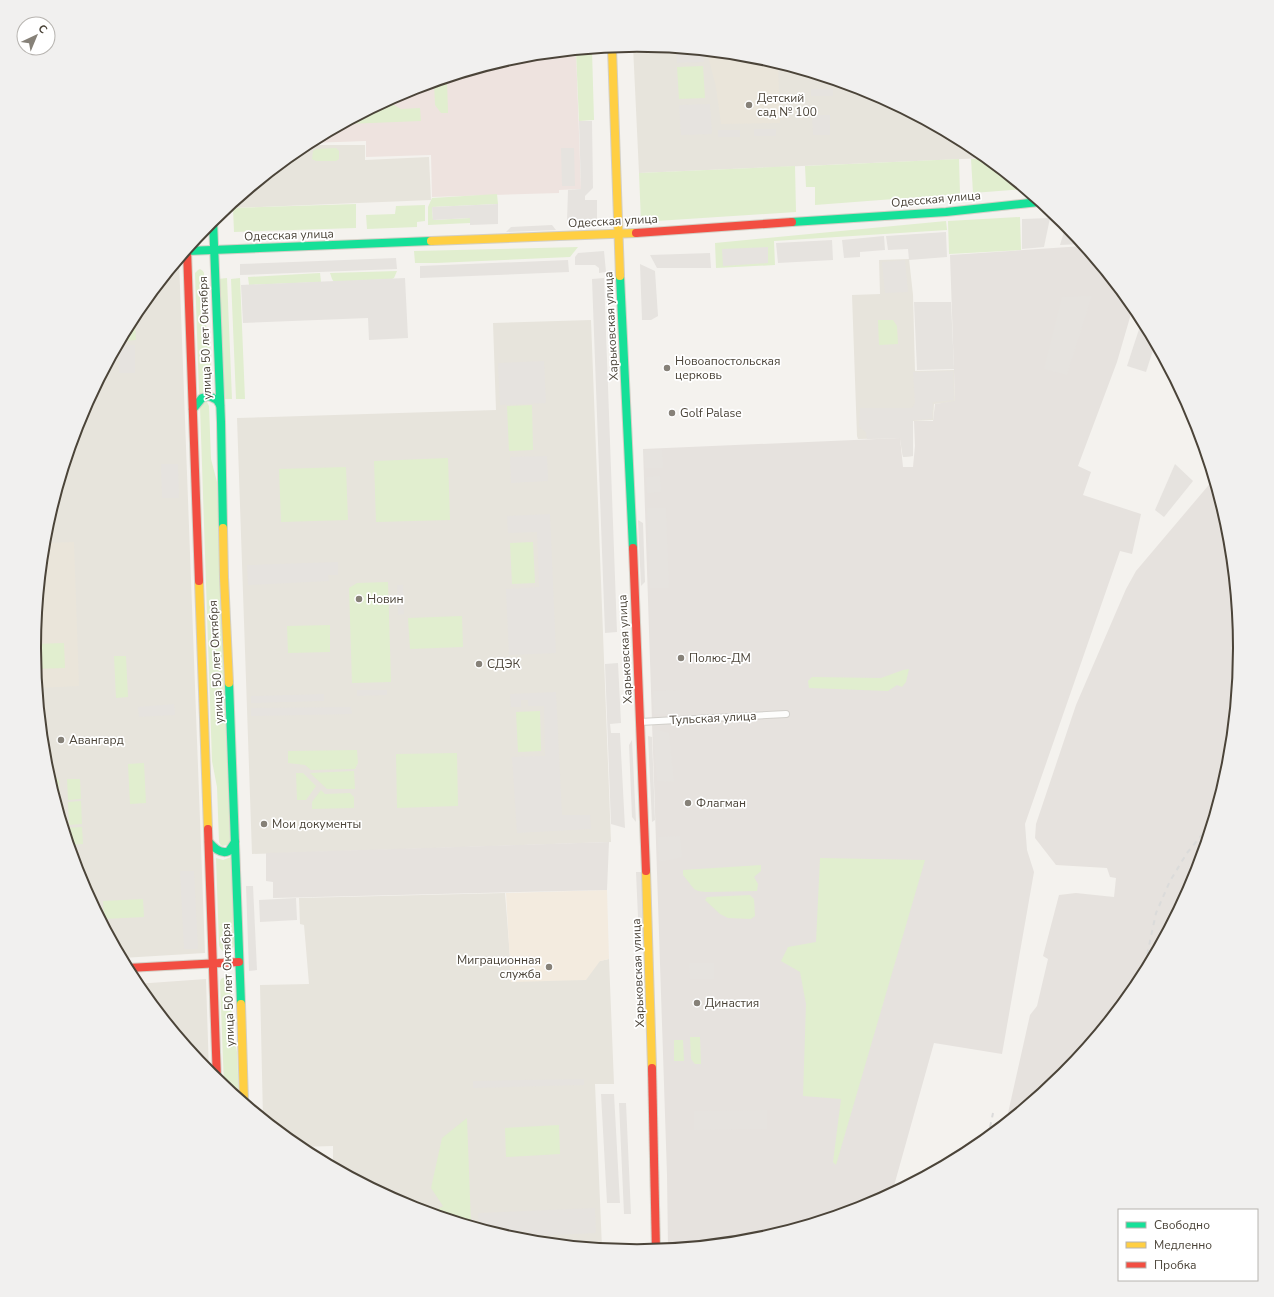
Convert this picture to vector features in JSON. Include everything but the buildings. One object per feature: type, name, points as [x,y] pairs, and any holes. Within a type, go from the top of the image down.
[{"type":"street","name":"Харьковская улица","points":[[612,53],[618,234],[629,444],[650,990],[656,1244]]},
{"type":"street","name":"Одесская улица","points":[[194,251],[618,234],[946,212],[1033,203]]},
{"type":"street","name":"улица 50 лет Октября","points":[[213,230],[220,405],[224,577],[232,721],[244,1097]]},
{"type":"street","name":"улица 50 лет Октября","points":[[187,258],[217,1071]]},
{"type":"street","points":[[193,409],[202,398],[207,396],[213,397],[220,405]]},
{"type":"street","name":"Тульская улица","points":[[640,722],[786,714]]},
{"type":"street","points":[[208,842],[217,851],[223,852],[228,851],[233,847],[235,842]]},
{"type":"street","points":[[134,968],[239,962]]},
{"type":"shaded area","points":[[633,52],[637,52],[715,58],[753,64],[829,84],[901,114],[935,132],[976,158],[639,173]]},
{"type":"shaded area","points":[[676,54],[703,57],[704,62],[677,63]]},
{"type":"shaded area","points":[[576,56],[581,189],[559,190],[559,193],[432,197],[431,155],[366,157],[366,141],[322,143],[373,114],[445,84],[521,64]]},
{"type":"shaded area","name":"Детский сад № 100","points":[[708,57],[753,64],[778,70],[780,123],[721,124],[716,87]]},
{"type":"shaded area","points":[[811,89],[833,89],[833,96],[811,96]]},
{"type":"shaded area","points":[[710,104],[712,134],[681,135],[679,105]]},
{"type":"shaded area","points":[[812,115],[830,115],[830,135],[813,135]]},
{"type":"shaded area","points":[[579,121],[592,121],[593,188],[585,196],[585,200],[597,200],[597,222],[567,222],[568,190],[581,189]]},
{"type":"shaded area","points":[[754,129],[776,129],[776,136],[754,136]]},
{"type":"shaded area","points":[[718,130],[740,130],[740,137],[718,137]]},
{"type":"shaded area","points":[[319,145],[365,145],[365,160],[429,157],[431,200],[236,208],[274,176]]},
{"type":"shaded area","points":[[561,148],[574,148],[575,186],[562,186]]},
{"type":"shaded area","points":[[498,204],[498,224],[470,225],[470,218],[433,220],[432,207]]},
{"type":"shaded area","points":[[1022,219],[1050,219],[1044,247],[1022,249]]},
{"type":"shaded area","points":[[552,225],[556,230],[506,232],[511,227]]},
{"type":"shaded area","points":[[946,232],[947,257],[909,260],[908,249],[888,250],[886,236]]},
{"type":"shaded area","points":[[1064,233],[1074,244],[1060,245]]},
{"type":"shaded area","points":[[884,236],[885,250],[860,252],[860,257],[844,258],[842,240]]},
{"type":"shaded area","points":[[832,240],[833,260],[778,263],[776,243]]},
{"type":"shaded area","points":[[1076,246],[1110,286],[1131,314],[1117,362],[1078,466],[1091,472],[1083,495],[1141,514],[1132,554],[1120,551],[1025,824],[1027,850],[1034,872],[1002,1054],[934,1043],[894,1186],[829,1213],[791,1224],[753,1233],[715,1239],[668,1243],[667,1175],[643,449],[900,438],[903,467],[913,467],[915,446],[914,421],[933,421],[935,404],[955,401],[950,255]]},
{"type":"shaded area","points":[[768,247],[768,263],[723,266],[722,249]]},
{"type":"shaded area","points":[[604,251],[606,272],[599,273],[599,268],[595,265],[575,265],[575,257],[578,253]]},
{"type":"shaded area","points":[[710,253],[711,268],[657,268],[650,255]]},
{"type":"shaded area","points":[[396,258],[397,269],[240,275],[240,264]]},
{"type":"shaded area","points":[[909,259],[913,295],[915,371],[954,370],[955,402],[934,404],[933,420],[913,421],[913,456],[903,457],[900,438],[858,439],[857,436],[852,295],[880,294],[879,260]]},
{"type":"shaded area","points":[[568,260],[569,272],[420,278],[420,266]]},
{"type":"shaded area","points":[[905,260],[908,292],[885,293],[882,262]]},
{"type":"shaded area","points":[[640,264],[655,271],[658,316],[651,320],[642,320]]},
{"type":"shaded area","points":[[179,268],[205,953],[128,958],[102,912],[86,877],[61,803],[52,765],[42,687],[42,610],[46,571],[52,532],[61,494],[73,457],[86,420],[102,385],[121,350],[141,317]]},
{"type":"shaded area","points":[[405,278],[408,338],[369,340],[368,318],[243,323],[241,285]]},
{"type":"shaded area","points":[[604,278],[617,632],[605,633],[592,279]]},
{"type":"shaded area","points":[[1092,296],[1067,375],[1044,369],[1062,297]]},
{"type":"shaded area","points":[[914,302],[951,302],[954,369],[917,370]]},
{"type":"shaded area","points":[[591,320],[611,842],[252,854],[237,418],[496,410],[493,323]]},
{"type":"shaded area","points":[[1139,328],[1153,351],[1146,372],[1127,366]]},
{"type":"shaded area","points":[[124,345],[135,345],[135,373],[119,373],[119,354],[121,350]]},
{"type":"shaded area","points":[[544,361],[546,403],[500,405],[498,363]]},
{"type":"shaded area","points":[[953,371],[954,400],[933,402],[932,419],[913,420],[913,456],[903,457],[900,438],[867,439],[866,432],[859,427],[860,408],[912,408],[915,403],[913,372]]},
{"type":"shaded area","points":[[644,450],[662,450],[663,468],[645,468]]},
{"type":"shaded area","points":[[547,456],[548,481],[511,483],[510,457]]},
{"type":"shaded area","points":[[161,464],[178,464],[179,498],[162,498]]},
{"type":"shaded area","points":[[1175,464],[1193,481],[1164,517],[1155,510]]},
{"type":"shaded area","points":[[660,476],[661,492],[647,493],[646,477]]},
{"type":"shaded area","points":[[1210,484],[1222,532],[1232,610],[1232,687],[1222,765],[1213,803],[1188,877],[1172,912],[1133,980],[1085,1041],[1030,1097],[1008,1115],[1030,1015],[1037,1006],[1048,959],[1043,956],[1059,895],[1076,893],[1114,897],[1116,878],[1110,877],[1107,868],[1056,865],[1035,838],[1036,824],[1076,705],[1126,589],[1136,571]]},
{"type":"shaded area","points":[[647,508],[666,508],[669,588],[650,588]]},
{"type":"shaded area","points":[[550,514],[556,653],[509,655],[506,589],[539,587],[537,532],[508,533],[507,516]]},
{"type":"shaded area","points":[[638,520],[643,523],[645,582],[641,586]]},
{"type":"shaded area","points":[[74,542],[79,686],[42,688],[42,610],[50,543]]},
{"type":"shaded area","points":[[338,562],[338,575],[328,575],[329,581],[248,585],[247,565]]},
{"type":"shaded area","points":[[397,585],[403,585],[404,614],[398,615]]},
{"type":"shaded area","points":[[618,663],[621,723],[610,724],[611,733],[620,733],[625,828],[611,824],[605,664]]},
{"type":"shaded area","points":[[357,690],[387,690],[387,695],[357,696]]},
{"type":"shaded area","points":[[680,690],[680,714],[654,714],[653,691]]},
{"type":"shaded area","points":[[556,692],[562,815],[590,815],[591,829],[517,833],[512,757],[545,756],[544,706],[528,706],[528,700],[521,700],[521,707],[511,707],[510,694]]},
{"type":"shaded area","points":[[324,694],[324,701],[251,703],[251,696]]},
{"type":"shaded area","points":[[174,704],[175,715],[139,717],[138,707]]},
{"type":"shaded area","points":[[351,707],[352,714],[251,716],[251,708]]},
{"type":"shaded area","points":[[653,729],[669,733],[674,782],[657,781]]},
{"type":"shaded area","points":[[648,736],[652,737],[655,820],[652,822]]},
{"type":"shaded area","points":[[632,740],[636,822],[632,817],[629,745]]},
{"type":"shaded area","points":[[680,836],[682,857],[659,861],[658,837]]},
{"type":"shaded area","points":[[609,842],[607,890],[273,898],[273,882],[266,881],[266,853]]},
{"type":"shaded area","points":[[180,871],[194,871],[198,949],[184,949]]},
{"type":"shaded area","points":[[636,872],[642,872],[645,940],[639,940]]},
{"type":"shaded area","points":[[246,886],[253,886],[257,970],[249,971]]},
{"type":"shaded area","points":[[607,890],[609,959],[600,961],[586,980],[511,982],[506,893]]},
{"type":"shaded area","points":[[505,893],[512,982],[609,959],[614,1084],[595,1084],[602,1243],[559,1239],[521,1233],[445,1213],[373,1183],[339,1165],[333,1161],[333,1146],[310,1147],[263,1112],[260,985],[309,984],[304,925],[300,924],[299,898]]},
{"type":"shaded area","points":[[296,898],[297,920],[260,922],[259,900]]},
{"type":"shaded area","points":[[689,963],[714,963],[714,979],[690,979]]},
{"type":"shaded area","points":[[206,979],[209,1062],[164,1011],[144,983]]},
{"type":"shaded area","points":[[584,1079],[584,1085],[473,1088],[473,1081]]},
{"type":"shaded area","points":[[601,1094],[614,1094],[620,1203],[607,1203]]},
{"type":"shaded area","points":[[619,1103],[626,1103],[631,1214],[624,1214]]},
{"type":"shaded area","points":[[767,1110],[767,1129],[694,1130],[694,1111]]},
{"type":"shaded area","points":[[595,1208],[596,1233],[538,1236],[521,1233],[479,1223],[478,1213]]},
{"type":"green space","points":[[592,55],[594,120],[579,121],[576,56]]},
{"type":"green space","points":[[703,66],[705,98],[679,99],[677,67]]},
{"type":"green space","points":[[447,83],[448,113],[441,113],[435,105],[434,88]]},
{"type":"green space","points":[[394,105],[401,109],[420,108],[421,121],[355,124]]},
{"type":"green space","points":[[336,148],[339,151],[339,159],[336,161],[316,161],[312,159],[313,151],[316,149]]},
{"type":"green space","points":[[959,159],[960,194],[815,205],[815,187],[806,187],[805,166]]},
{"type":"green space","points":[[971,159],[976,159],[1017,190],[973,193]]},
{"type":"green space","points":[[795,166],[796,212],[641,222],[639,173]]},
{"type":"green space","points":[[497,194],[498,204],[432,207],[433,220],[470,218],[470,223],[428,225],[428,207],[432,198]]},
{"type":"green space","points":[[356,204],[356,228],[234,232],[233,211],[236,208]]},
{"type":"green space","points":[[425,205],[425,221],[417,222],[417,227],[367,229],[366,215],[395,214],[396,206]]},
{"type":"green space","points":[[1020,217],[1021,250],[949,254],[948,221]]},
{"type":"green space","points":[[946,221],[947,230],[774,241],[775,265],[716,268],[715,243]]},
{"type":"green space","points":[[578,247],[570,257],[436,263],[415,263],[414,251]]},
{"type":"green space","points":[[200,269],[204,273],[205,321],[210,341],[212,393],[205,391],[199,395],[195,273]]},
{"type":"green space","points":[[397,271],[392,279],[334,282],[330,273]]},
{"type":"green space","points":[[320,273],[321,282],[249,285],[248,277]]},
{"type":"green space","points":[[227,278],[232,399],[223,399],[218,279]]},
{"type":"green space","points":[[240,278],[245,399],[236,399],[231,279]]},
{"type":"green space","points":[[878,320],[893,320],[897,326],[898,344],[879,345]]},
{"type":"green space","points":[[135,326],[136,340],[127,341]]},
{"type":"green space","points":[[207,402],[209,406],[211,459],[217,482],[230,841],[227,845],[222,846],[219,842],[217,787],[212,761],[200,406]]},
{"type":"green space","points":[[532,405],[533,450],[509,451],[507,406]]},
{"type":"green space","points":[[448,458],[450,520],[376,522],[374,461]]},
{"type":"green space","points":[[346,467],[348,520],[281,522],[279,469]]},
{"type":"green space","points":[[533,542],[535,583],[512,584],[510,543]]},
{"type":"green space","points":[[388,582],[391,682],[352,683],[349,588],[357,583]]},
{"type":"green space","points":[[462,616],[463,647],[410,649],[408,618]]},
{"type":"green space","points":[[330,625],[330,652],[288,653],[287,626]]},
{"type":"green space","points":[[64,643],[65,668],[42,669],[41,644]]},
{"type":"green space","points":[[114,656],[126,656],[128,697],[116,698]]},
{"type":"green space","points":[[909,669],[906,682],[902,687],[897,685],[888,691],[809,688],[808,681],[812,677],[881,678]]},
{"type":"green space","points":[[540,711],[541,751],[518,752],[516,712]]},
{"type":"green space","points":[[357,750],[358,763],[355,769],[311,770],[305,765],[288,763],[288,751]]},
{"type":"green space","points":[[457,753],[458,806],[397,808],[396,754]]},
{"type":"green space","points":[[144,763],[146,803],[130,804],[128,764]]},
{"type":"green space","points":[[354,771],[355,789],[327,789],[310,773]]},
{"type":"green space","points":[[296,773],[303,773],[316,786],[306,800],[297,800]]},
{"type":"green space","points":[[55,777],[59,780],[60,797]]},
{"type":"green space","points":[[67,779],[80,779],[81,799],[68,800]]},
{"type":"green space","points":[[321,790],[325,794],[350,793],[354,797],[354,808],[312,809],[312,802]]},
{"type":"green space","points":[[81,801],[82,824],[69,825],[68,802]]},
{"type":"green space","points":[[82,827],[83,844],[75,845],[69,828]]},
{"type":"green space","points":[[231,857],[234,945],[229,952],[225,952],[219,945],[216,858],[223,860]]},
{"type":"green space","points":[[820,858],[925,860],[836,1165],[833,1162],[841,1099],[803,1096],[806,1004],[800,972],[781,961],[788,947],[816,942]]},
{"type":"green space","points":[[761,865],[761,871],[754,877],[758,884],[757,891],[698,891],[694,889],[683,875],[683,870]]},
{"type":"green space","points":[[750,895],[754,899],[755,916],[751,919],[728,918],[720,914],[705,900],[707,897]]},
{"type":"green space","points":[[143,899],[144,917],[106,919],[104,915],[103,901]]},
{"type":"green space","points":[[225,977],[230,979],[231,982],[232,1027],[237,1052],[239,1092],[224,1077],[221,979]]},
{"type":"green space","points":[[690,1037],[700,1037],[701,1064],[695,1064],[691,1059]]},
{"type":"green space","points":[[674,1040],[683,1040],[684,1061],[674,1061]]},
{"type":"green space","points":[[467,1118],[471,1220],[437,1210],[443,1206],[431,1188],[442,1138]]},
{"type":"green space","points":[[559,1125],[560,1154],[506,1157],[505,1128]]},
{"type":"railway","points":[[1146,958],[1156,913],[1170,881],[1187,853],[1203,834]]},
{"type":"railway","points":[[990,1128],[993,1113]]},
{"type":"traffic: fast","points":[[792,222],[946,212],[1033,203]]},
{"type":"traffic: fast","points":[[213,230],[221,422],[223,528]]},
{"type":"traffic: fast","points":[[194,251],[431,241]]},
{"type":"traffic: fast","points":[[620,276],[633,548]]},
{"type":"traffic: fast","points":[[193,409],[202,398],[209,396],[217,400],[220,405]]},
{"type":"traffic: fast","points":[[229,683],[241,1004]]},
{"type":"traffic: fast","points":[[209,842],[215,849],[223,852],[229,851],[235,842]]},
{"type":"traffic: slow","points":[[612,53],[620,276]]},
{"type":"traffic: slow","points":[[431,241],[636,233]]},
{"type":"traffic: slow","points":[[223,528],[229,683]]},
{"type":"traffic: slow","points":[[199,581],[208,829]]},
{"type":"traffic: slow","points":[[646,871],[652,1068]]},
{"type":"traffic: slow","points":[[241,1004],[244,1097]]},
{"type":"traffic: jam","points":[[636,233],[792,222]]},
{"type":"traffic: jam","points":[[187,258],[199,581]]},
{"type":"traffic: jam","points":[[633,548],[646,871]]},
{"type":"traffic: jam","points":[[208,829],[217,1071]]},
{"type":"traffic: jam","points":[[134,968],[239,962]]},
{"type":"traffic: jam","points":[[652,1068],[656,1244]]},
{"type":"place","name":"Детский сад № 100","points":[[749,105]]},
{"type":"place","name":"Новоапостольская церковь","points":[[667,368]]},
{"type":"place","name":"Golf Palase","points":[[672,413]]},
{"type":"place","name":"Новин","points":[[359,599]]},
{"type":"place","name":"Полюс-ДМ","points":[[681,658]]},
{"type":"place","name":"СДЭК","points":[[479,664]]},
{"type":"place","name":"Авангард","points":[[61,740]]},
{"type":"place","name":"Флагман","points":[[688,803]]},
{"type":"place","name":"Мои документы","points":[[264,824]]},
{"type":"place","name":"Миграционная служба","points":[[549,967]]},
{"type":"place","name":"Династия","points":[[697,1003]]}]
